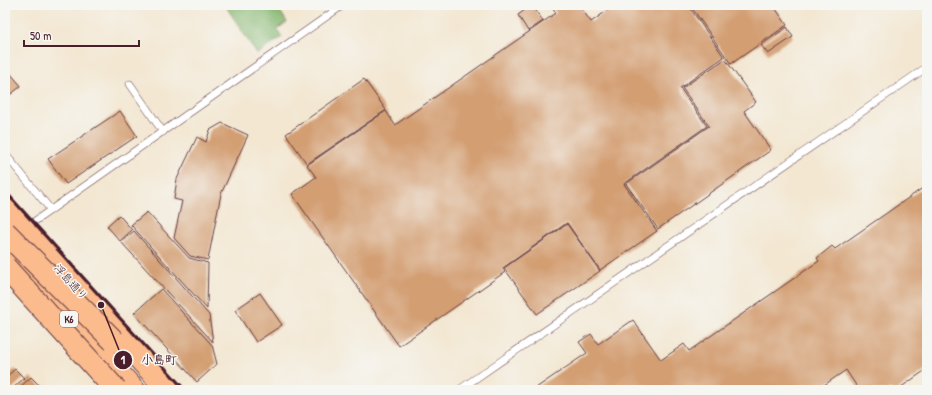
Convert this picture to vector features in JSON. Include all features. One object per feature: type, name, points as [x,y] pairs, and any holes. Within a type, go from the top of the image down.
[{"type":"highway","name":"浮島通り","points":[[5,210],[14,230],[168,390]]},
{"type":"highway","points":[[14,230],[159,390]]},
{"type":"highway","name":"K6","points":[[5,248],[134,390]]},
{"type":"highway","name":"K6","points":[[5,267],[117,390]]},
{"type":"highway","points":[[5,271],[117,390]]},
{"type":"lane","points":[[5,242],[14,230],[51,210],[343,5]]},
{"type":"lane","points":[[459,390],[927,66]]},
{"type":"lane","points":[[130,84],[163,132]]},
{"type":"lane","points":[[5,154],[51,210]]},
{"type":"green space","points":[[225,5],[276,5],[287,22],[277,29],[282,37],[257,54]]},
{"type":"building","points":[[532,5],[543,21],[528,31],[518,15]]},
{"type":"building","points":[[551,5],[579,5],[591,22],[615,5],[688,5],[724,57],[680,88],[707,126],[624,184],[657,231],[600,270],[567,223],[503,268],[505,272],[399,346],[292,194],[316,177],[307,165],[386,111],[395,125],[556,13]]},
{"type":"building","points":[[690,5],[773,5],[787,25],[731,64]]},
{"type":"building","points":[[787,27],[793,37],[768,54],[761,45]]},
{"type":"building","points":[[725,59],[756,102],[744,111],[771,150],[658,229],[626,184],[709,126],[682,88]]},
{"type":"building","points":[[5,67],[21,86],[5,99]]},
{"type":"building","points":[[364,79],[386,110],[307,164],[286,134]]},
{"type":"building","points":[[120,111],[137,136],[66,184],[48,159]]},
{"type":"building","points":[[222,123],[248,135],[221,194],[208,260],[190,256],[174,238],[182,201],[174,199],[177,179],[197,137],[206,142],[210,130]]},
{"type":"building","points":[[927,185],[927,369],[897,390],[859,390],[846,370],[817,390],[533,390],[587,353],[579,342],[591,334],[598,344],[633,320],[661,360],[684,344],[689,351],[819,261],[817,258],[832,246],[835,249]]},
{"type":"building","points":[[147,212],[189,258],[208,263],[207,309],[131,225]]},
{"type":"building","points":[[119,215],[132,230],[120,241],[107,226]]},
{"type":"building","points":[[567,224],[600,271],[537,314],[504,268]]},
{"type":"building","points":[[134,231],[209,315],[213,342],[121,242]]},
{"type":"building","points":[[161,289],[212,345],[217,364],[197,382],[134,313]]},
{"type":"building","points":[[260,293],[282,325],[256,342],[235,310]]},
{"type":"building","points":[[15,369],[24,378],[11,390],[5,390],[5,378]]},
{"type":"building","points":[[31,377],[44,390],[17,390]]},
{"type":"railway","points":[[5,191],[185,390]]},
{"type":"place","name":"小島町","points":[[101,305]]}]
